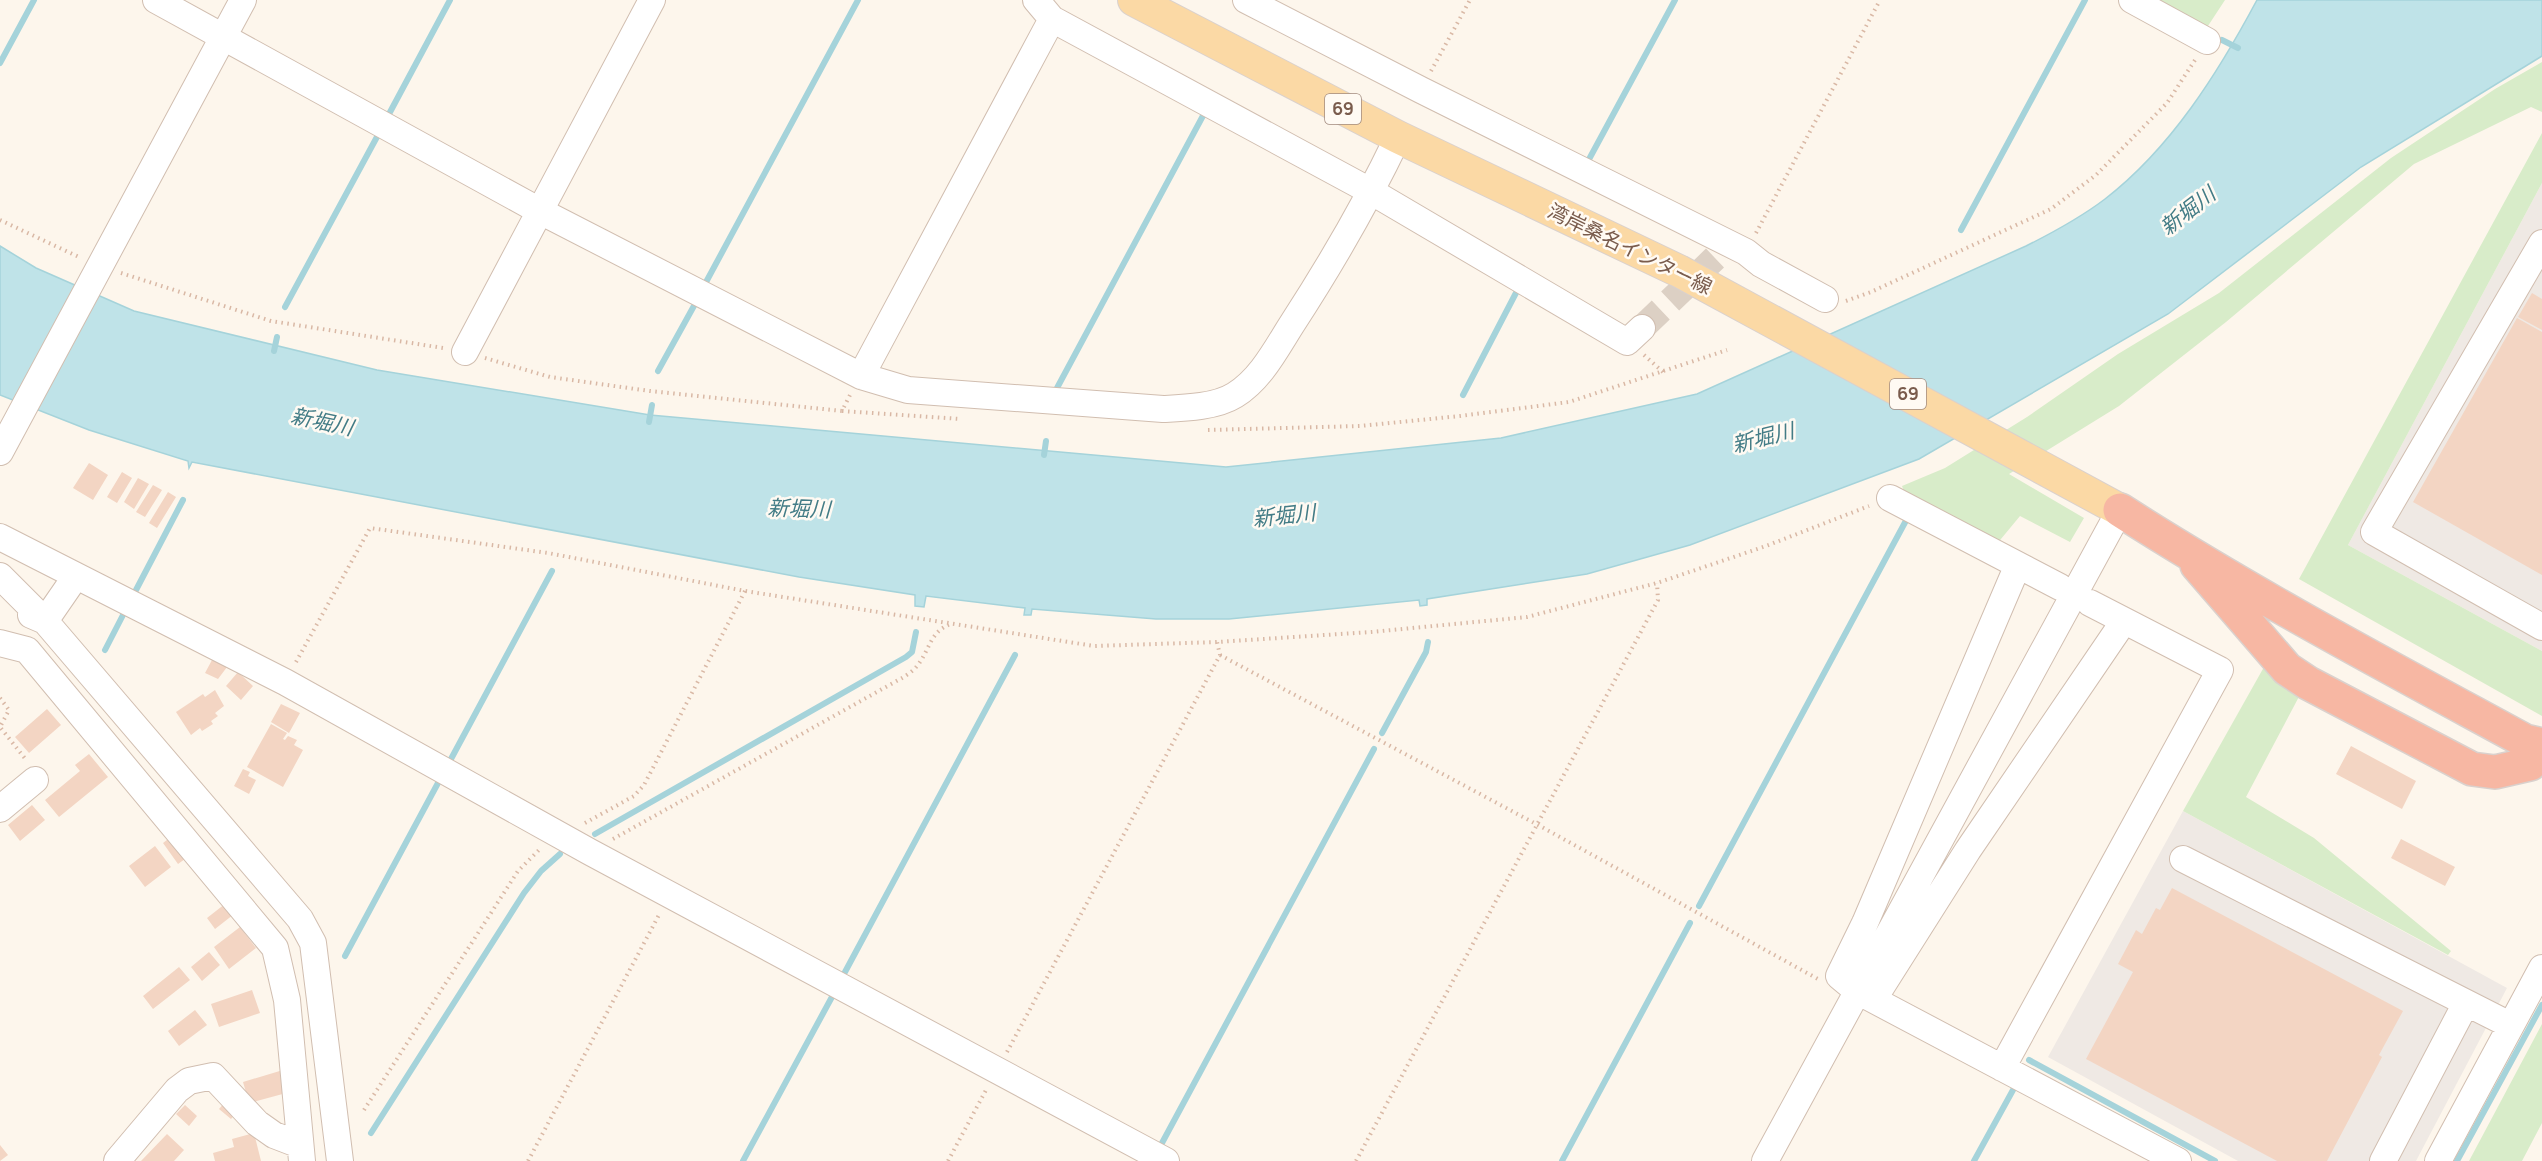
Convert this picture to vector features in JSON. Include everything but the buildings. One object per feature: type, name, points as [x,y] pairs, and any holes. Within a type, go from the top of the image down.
[{"type":"highway","name":"69","points":[[2120,510],[2186,552]]},
{"type":"highway","points":[[2186,552],[2264,575],[2500,705],[2539,756]]},
{"type":"highway","points":[[2186,552],[2317,668],[2482,755],[2539,756]]},
{"type":"main road","name":"湾岸桑名インター線","points":[[1134,0],[1398,137],[1679,272],[2120,510]]},
{"type":"street","points":[[156,0],[538,210],[861,376],[908,390],[1163,409],[1197,407],[1234,396],[1263,369],[1312,293],[1372,192],[1398,137]]},
{"type":"street","points":[[5,442],[243,0]]},
{"type":"street","points":[[465,352],[538,210],[652,0]]},
{"type":"street","points":[[1246,0],[1825,299]]},
{"type":"street","points":[[2132,0],[2207,41]]},
{"type":"street","points":[[861,376],[1044,10],[1372,192],[1628,342],[1642,328]]},
{"type":"street","points":[[2542,243],[2535,272],[2374,532],[2542,627]]},
{"type":"street","points":[[1890,498],[2017,567],[2060,587]]},
{"type":"street","points":[[1765,1161],[2120,510]]},
{"type":"street","points":[[0,537],[285,682],[590,852],[1166,1161]]},
{"type":"street","points":[[2017,567],[1981,646],[1865,923],[1839,976],[1857,991],[2178,1161]]},
{"type":"street","points":[[0,576],[45,621],[300,919],[308,932],[313,943],[340,1161]]},
{"type":"street","points":[[45,621],[76,576]]},
{"type":"street","points":[[0,596],[15,608],[45,621]]},
{"type":"street","points":[[2002,1068],[2220,670],[2090,603]]},
{"type":"street","points":[[1857,991],[1880,989],[1968,850],[2124,621]]},
{"type":"street","points":[[0,643],[27,650],[275,948],[287,1000],[301,1153]]},
{"type":"street","points":[[0,809],[35,780]]},
{"type":"street","points":[[2183,858],[2510,1025]]},
{"type":"street","points":[[2438,1161],[2542,968]]},
{"type":"street","points":[[2383,1161],[2466,1003]]},
{"type":"street","points":[[117,1161],[177,1090],[189,1081],[213,1076],[257,1123],[301,1153]]},
{"type":"path","points":[[1421,90],[1470,0]]},
{"type":"path","points":[[1730,251],[1880,0]]},
{"type":"path","points":[[1825,299],[1840,303],[1871,292],[2051,209],[2096,175],[2167,103],[2207,41]]},
{"type":"path","points":[[0,220],[100,267],[271,321],[465,352],[550,377],[650,391],[842,411],[970,420]]},
{"type":"path","points":[[1206,430],[1360,426],[1569,402],[1727,350]]},
{"type":"path","points":[[842,411],[861,376]]},
{"type":"path","points":[[285,682],[370,528],[548,553],[745,591],[1094,646],[1217,642],[1371,632],[1527,617],[1657,583],[1766,546],[1890,498]]},
{"type":"path","points":[[1356,1161],[1658,600],[1657,583]]},
{"type":"path","points":[[590,852],[902,678],[917,666],[934,635],[942,627],[951,623]]},
{"type":"path","points":[[948,1161],[1220,655],[1217,642]]},
{"type":"path","points":[[1220,655],[1538,825],[1832,987],[1857,991]]},
{"type":"path","points":[[0,698],[9,710],[0,727],[40,776],[35,780]]},
{"type":"path","points":[[528,1161],[670,895]]},
{"type":"shaded area","points":[[2542,183],[2542,651],[2348,545]]},
{"type":"shaded area","points":[[2183,811],[2507,988],[2416,1161],[2238,1161],[2048,1057]]},
{"type":"green space","points":[[2154,0],[2225,0],[2206,29]]},
{"type":"green space","points":[[2542,62],[2542,112],[2531,107],[2414,164],[2226,322],[2119,406],[2009,474],[2084,518],[2070,542],[2020,516],[1996,545],[1905,494],[1902,486],[1945,468],[2027,417],[2118,354],[2219,293],[2391,158],[2495,89]]},
{"type":"green space","points":[[2542,133],[2542,183],[2348,545],[2542,651],[2542,716],[2299,579]]},
{"type":"green space","points":[[2264,667],[2302,691],[2246,797],[2314,838],[2451,951],[2448,955],[2183,811]]},
{"type":"green space","points":[[2542,1024],[2542,1123],[2522,1161],[2469,1161]]},
{"type":"water","name":"新堀川","points":[[2257,0],[2542,0],[2542,56],[2361,167],[2168,314],[1919,459],[1690,545],[1587,574],[1427,599],[1427,605],[1420,606],[1419,600],[1229,619],[1156,619],[1032,609],[1031,615],[1024,615],[1025,608],[926,596],[924,607],[915,606],[915,595],[799,577],[192,462],[189,468],[188,461],[89,430],[0,395],[0,246],[36,268],[134,311],[377,370],[650,415],[1226,467],[1501,438],[1697,394],[2026,246],[2067,224],[2096,206],[2129,179],[2172,133],[2209,82]]},
{"type":"waterway","points":[[0,63],[34,0]]},
{"type":"waterway","points":[[389,114],[450,0]]},
{"type":"waterway","points":[[705,284],[858,0]]},
{"type":"waterway","points":[[1587,163],[1675,0]]},
{"type":"waterway","points":[[1961,230],[2085,0]]},
{"type":"waterway","points":[[2222,40],[2238,48]]},
{"type":"waterway","points":[[1057,388],[1205,112]]},
{"type":"waterway","points":[[285,307],[378,135]]},
{"type":"waterway","points":[[1463,395],[1518,289]]},
{"type":"waterway","points":[[658,371],[695,304]]},
{"type":"waterway","points":[[274,351],[277,337]]},
{"type":"waterway","points":[[649,422],[652,405]]},
{"type":"waterway","points":[[1044,455],[1046,441]]},
{"type":"waterway","points":[[136,590],[183,500]]},
{"type":"waterway","points":[[1699,906],[1909,515]]},
{"type":"waterway","points":[[451,759],[552,571]]},
{"type":"waterway","points":[[105,650],[123,615]]},
{"type":"waterway","points":[[595,834],[906,657],[912,652],[916,632]]},
{"type":"waterway","points":[[1382,733],[1426,652],[1428,642]]},
{"type":"waterway","points":[[845,972],[1015,655]]},
{"type":"waterway","points":[[1162,1143],[1374,749]]},
{"type":"waterway","points":[[345,956],[438,783]]},
{"type":"waterway","points":[[371,1133],[524,893],[541,871],[560,854]]},
{"type":"waterway","points":[[1562,1161],[1690,923]]},
{"type":"waterway","points":[[743,1161],[833,995]]},
{"type":"waterway","points":[[2457,1161],[2542,1005]]},
{"type":"waterway","points":[[2029,1060],[2215,1161]]},
{"type":"waterway","points":[[1974,1161],[2013,1090]]},
{"type":"tunnel","points":[[1642,328],[1715,258]]}]
